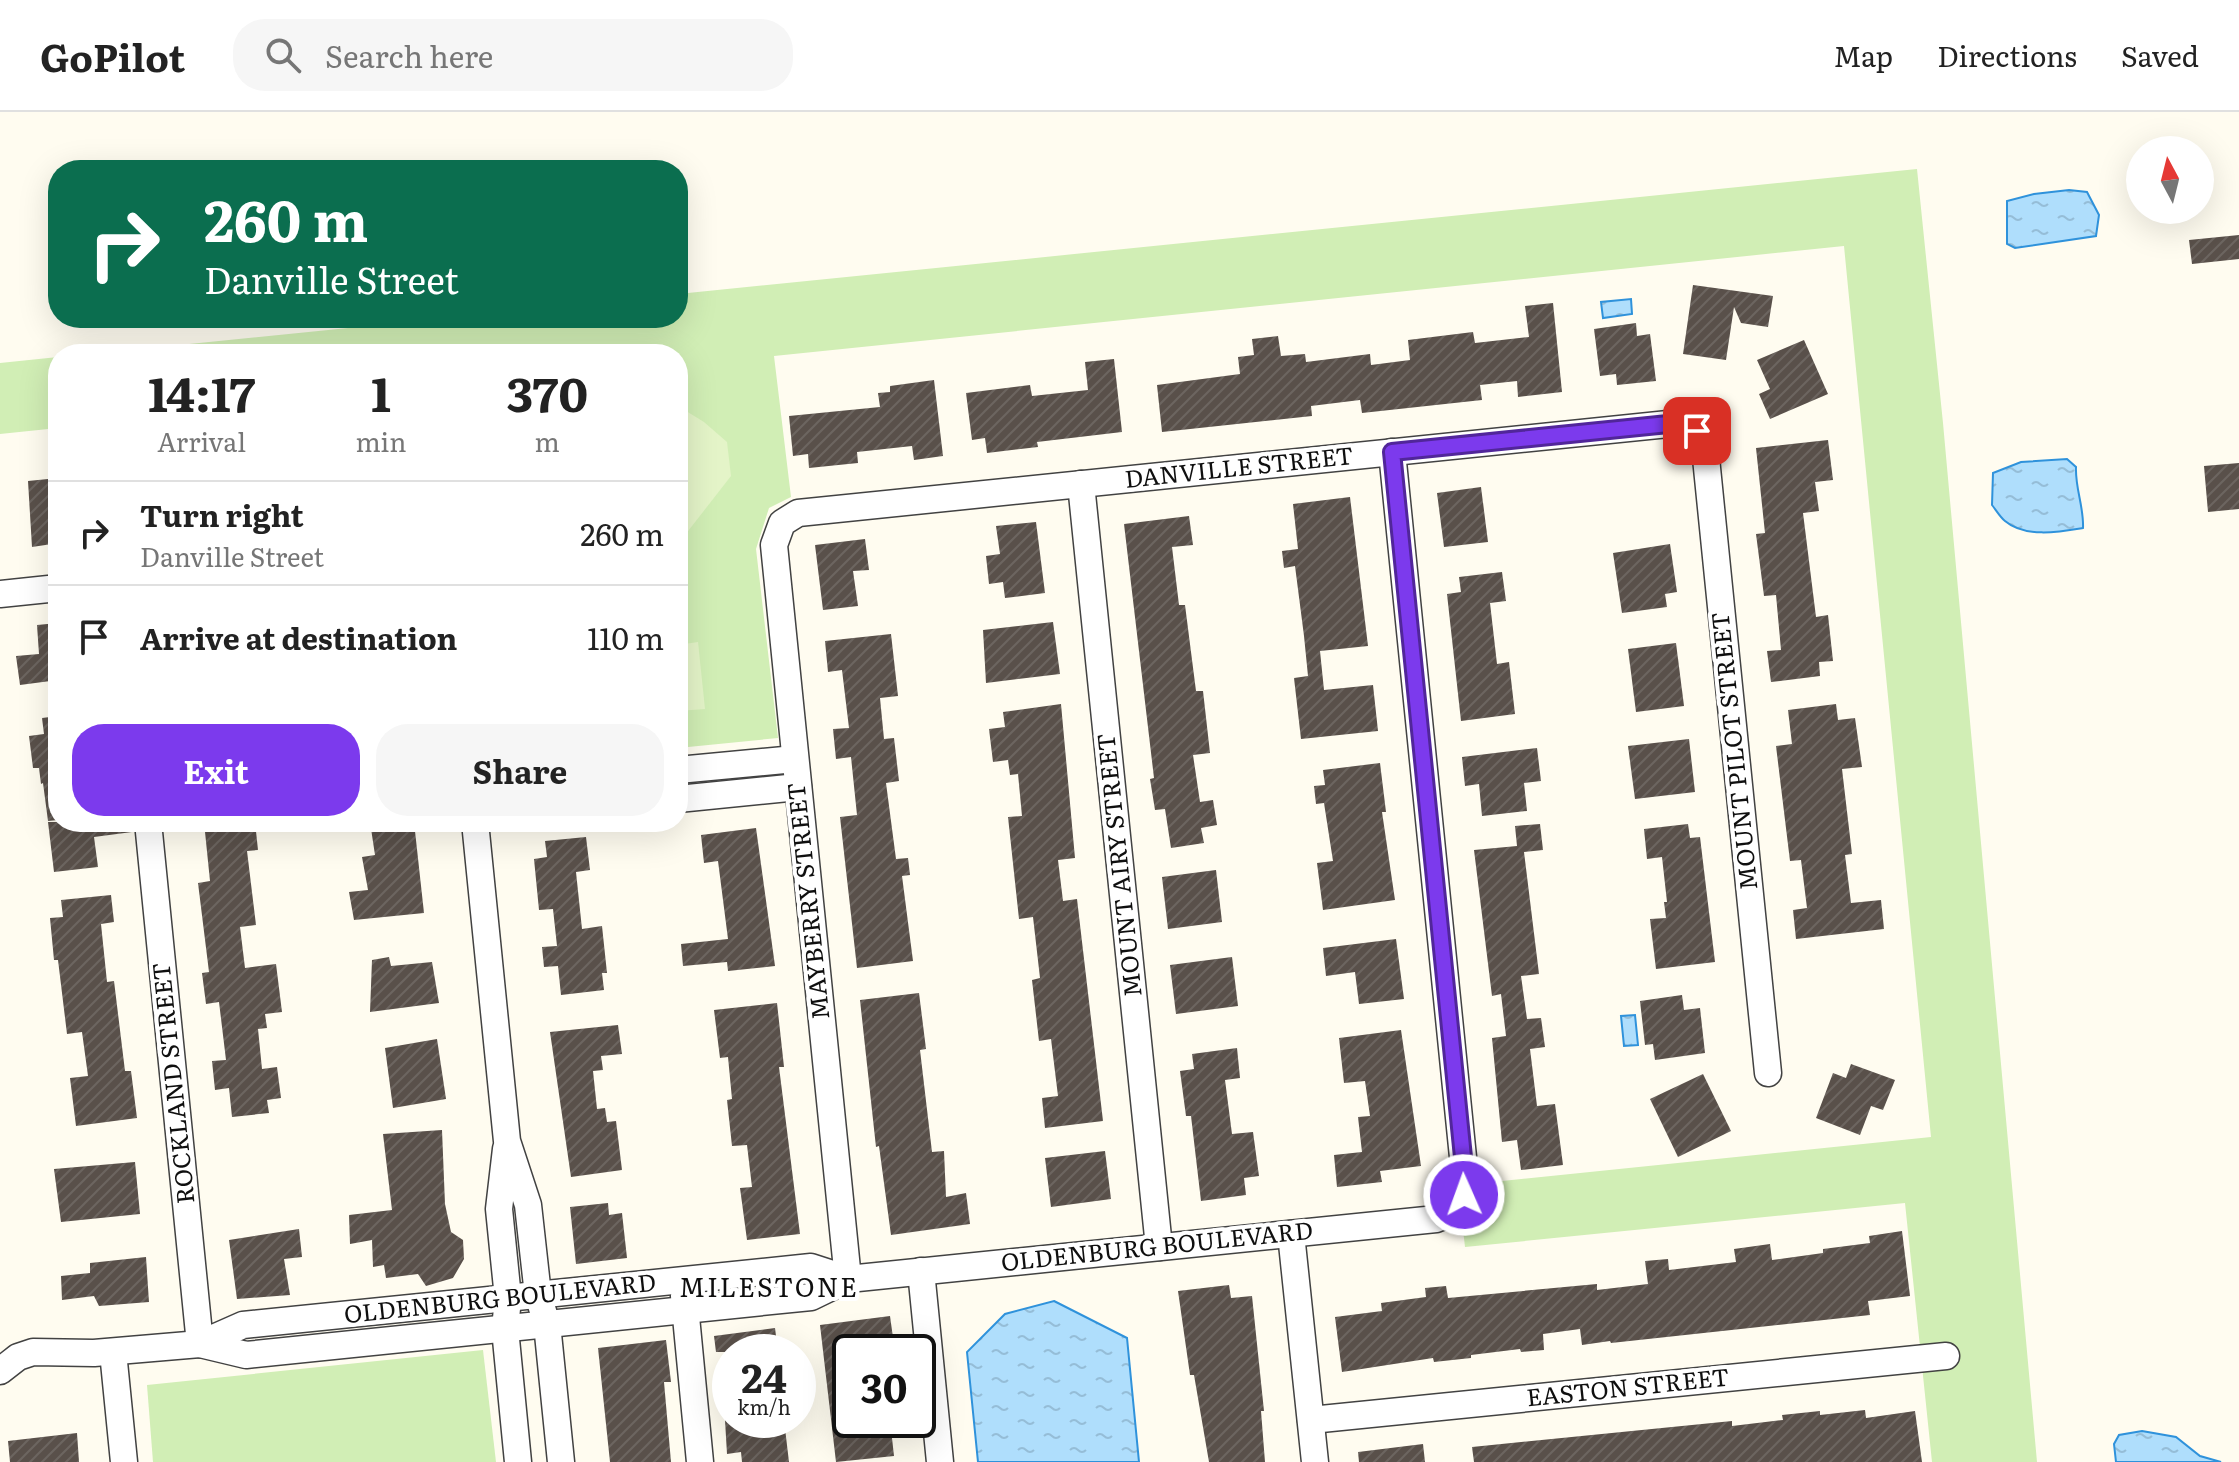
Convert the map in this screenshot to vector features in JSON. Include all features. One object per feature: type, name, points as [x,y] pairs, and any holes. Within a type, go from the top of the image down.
[{"type":"street","name":"DANVILLE STREET","points":[[782,523],[798,513],[1678,423],[1697,431]]},
{"type":"street","name":"MOUNT PILOT STREET","points":[[1697,431],[1704,441],[1706,458],[1768,1073]]},
{"type":"street","name":"OLDENBURG BOULEVARD","points":[[200,1344],[246,1355],[815,1297],[848,1279],[1436,1219],[1449,1214],[1460,1204],[1466,1187],[1392,452]]},
{"type":"street","name":"MOUNT AIRY STREET","points":[[1081,484],[1159,1247]]},
{"type":"street","name":"MAYBERRY STREET","points":[[782,523],[774,545],[848,1279]]},
{"type":"street","points":[[0,594],[48,589]]},
{"type":"street","points":[[688,769],[795,759]]},
{"type":"street","points":[[688,798],[798,787]]},
{"type":"street","name":"ROCKLAND STREET","points":[[149,832],[200,1344]]},
{"type":"street","points":[[476,832],[507,1141],[528,1205],[538,1295],[547,1324],[561,1462]]},
{"type":"street","points":[[507,1141],[499,1209],[508,1298],[505,1329],[518,1462]]},
{"type":"street","points":[[1291,1234],[1315,1462]]},
{"type":"street","name":"OLDENBURG BOULEVARD","points":[[0,1371],[18,1357],[33,1352],[113,1352],[200,1344],[243,1325],[811,1267],[848,1279]]},
{"type":"street","points":[[921,1271],[940,1462]]},
{"type":"street","points":[[683,1280],[700,1462]]},
{"type":"street","points":[[113,1352],[124,1462]]},
{"type":"street","name":"EASTON STREET","points":[[1311,1420],[1946,1356]]},
{"type":"green space","points":[[1917,169],[1943,423],[2037,1462],[1932,1462],[1905,1203],[1465,1247],[1462,1221],[1483,1183],[1931,1137],[1844,246],[774,356],[791,497],[769,508],[756,549],[778,738],[688,747],[688,344],[189,344],[348,328],[688,328],[688,293]]},
{"type":"green space","points":[[48,358],[48,429],[0,434],[0,363]]},
{"type":"green space","points":[[688,412],[727,442],[731,476],[688,531]]},
{"type":"green space","points":[[698,642],[705,709],[688,710],[688,644]]},
{"type":"green space","points":[[483,1350],[496,1462],[153,1462],[147,1385]]},
{"type":"water","points":[[2069,190],[2087,192],[2099,215],[2096,236],[2015,248],[2007,244],[2007,201]]},
{"type":"water","points":[[1631,299],[1632,314],[1603,318],[1601,302]]},
{"type":"water","points":[[2067,459],[2076,467],[2083,528],[2042,532],[2022,530],[2005,521],[1992,505],[1993,473],[2021,462]]},
{"type":"water","points":[[1635,1015],[1638,1045],[1624,1046],[1621,1016]]},
{"type":"water","points":[[1054,1301],[1127,1338],[1139,1462],[978,1462],[967,1352],[1005,1314]]},
{"type":"water","points":[[2142,1431],[2176,1437],[2200,1456],[2221,1462],[2116,1462],[2114,1444],[2119,1435]]},
{"type":"building","points":[[2239,235],[2239,259],[2192,264],[2189,240]]},
{"type":"building","points":[[1693,285],[1773,296],[1768,327],[1741,323],[1734,307],[1726,360],[1683,354]]},
{"type":"building","points":[[1553,303],[1562,392],[1518,397],[1517,381],[1480,385],[1482,400],[1362,413],[1360,400],[1311,406],[1312,416],[1162,432],[1157,385],[1240,374],[1238,357],[1254,355],[1252,339],[1278,336],[1281,356],[1305,354],[1306,362],[1370,354],[1371,365],[1410,360],[1408,340],[1473,332],[1475,343],[1529,337],[1525,306]]},
{"type":"building","points":[[1636,323],[1637,336],[1650,334],[1656,381],[1617,385],[1616,374],[1600,376],[1594,329]]},
{"type":"building","points":[[1804,340],[1828,394],[1770,419],[1759,394],[1770,389],[1757,360]]},
{"type":"building","points":[[1114,359],[1122,432],[1037,442],[1038,447],[987,453],[985,438],[972,440],[966,393],[1030,385],[1032,396],[1088,390],[1085,362]]},
{"type":"building","points":[[934,380],[943,456],[914,460],[912,446],[857,452],[858,463],[809,468],[808,454],[793,456],[789,416],[880,407],[878,393],[890,392],[890,386]]},
{"type":"building","points":[[1828,440],[1833,480],[1815,482],[1819,511],[1803,513],[1816,617],[1828,615],[1833,661],[1819,662],[1820,676],[1771,682],[1767,651],[1781,650],[1776,595],[1764,596],[1756,534],[1765,533],[1756,448]]},
{"type":"building","points":[[2239,463],[2239,509],[2208,512],[2204,466]]},
{"type":"building","points":[[48,479],[48,545],[32,547],[28,481]]},
{"type":"building","points":[[1481,487],[1488,542],[1444,547],[1437,493]]},
{"type":"building","points":[[1350,497],[1368,646],[1320,651],[1324,690],[1373,685],[1378,731],[1301,739],[1294,678],[1308,676],[1304,636],[1295,566],[1284,568],[1282,551],[1298,549],[1293,504]]},
{"type":"building","points":[[1189,516],[1193,545],[1172,547],[1179,605],[1185,605],[1196,691],[1203,691],[1210,753],[1193,755],[1200,802],[1213,800],[1217,825],[1201,828],[1204,843],[1171,848],[1165,809],[1155,810],[1150,779],[1154,778],[1124,524]]},
{"type":"building","points":[[1036,522],[1045,593],[1005,598],[1003,582],[989,584],[986,556],[1000,554],[996,526]]},
{"type":"building","points":[[865,539],[869,570],[853,571],[858,606],[823,610],[815,545]]},
{"type":"building","points":[[1670,544],[1677,592],[1665,594],[1667,607],[1622,613],[1613,553]]},
{"type":"building","points":[[1502,572],[1506,601],[1490,603],[1497,664],[1509,662],[1515,714],[1461,721],[1447,594],[1461,592],[1459,577]]},
{"type":"building","points":[[1053,622],[1060,674],[986,683],[983,630]]},
{"type":"building","points":[[48,624],[48,681],[20,685],[16,656],[39,654],[37,625]]},
{"type":"building","points":[[891,634],[898,696],[880,698],[884,739],[894,738],[899,781],[886,783],[896,859],[908,858],[910,875],[902,876],[913,961],[857,968],[840,817],[857,815],[851,757],[836,759],[833,729],[849,728],[842,670],[828,672],[825,641]]},
{"type":"building","points":[[1676,643],[1684,706],[1636,712],[1628,649]]},
{"type":"building","points":[[1061,704],[1075,858],[1058,860],[1063,901],[1077,899],[1103,1121],[1045,1128],[1042,1098],[1058,1096],[1051,1039],[1039,1041],[1032,980],[1040,978],[1033,917],[1019,919],[1008,817],[1022,816],[1018,774],[1010,775],[1008,760],[993,762],[989,729],[1005,727],[1003,712]]},
{"type":"building","points":[[1836,704],[1838,720],[1855,718],[1862,767],[1842,769],[1852,854],[1845,855],[1851,903],[1881,900],[1884,929],[1796,939],[1793,910],[1807,908],[1801,860],[1790,861],[1776,746],[1792,744],[1788,710]]},
{"type":"building","points":[[48,717],[48,821],[43,783],[39,768],[33,768],[29,736],[44,734],[42,718]]},
{"type":"building","points":[[1689,739],[1695,792],[1635,799],[1628,746]]},
{"type":"building","points":[[1537,748],[1541,781],[1524,783],[1527,811],[1482,816],[1479,784],[1465,786],[1462,757]]},
{"type":"building","points":[[1380,763],[1386,812],[1382,812],[1395,900],[1323,910],[1317,863],[1333,861],[1324,803],[1316,804],[1314,786],[1325,785],[1323,770]]},
{"type":"building","points":[[1540,824],[1543,850],[1524,852],[1539,974],[1521,976],[1527,1019],[1541,1018],[1545,1047],[1530,1049],[1537,1106],[1555,1104],[1563,1165],[1521,1170],[1517,1140],[1502,1142],[1492,1038],[1506,1036],[1501,994],[1492,996],[1474,850],[1517,846],[1515,826]]},
{"type":"building","points":[[1688,824],[1690,838],[1700,837],[1715,962],[1656,969],[1650,919],[1666,918],[1664,902],[1667,902],[1662,857],[1647,859],[1644,829]]},
{"type":"building","points":[[756,828],[775,966],[728,971],[727,962],[683,966],[681,944],[728,939],[718,861],[704,863],[701,835]]},
{"type":"building","points":[[49,832],[132,832],[94,837],[98,867],[54,872]]},
{"type":"building","points":[[205,832],[256,832],[258,850],[247,851],[256,925],[240,927],[245,968],[276,964],[282,1012],[265,1014],[267,1028],[258,1029],[262,1069],[277,1067],[281,1098],[267,1100],[269,1113],[232,1117],[229,1088],[215,1090],[212,1061],[226,1060],[219,1002],[206,1004],[202,973],[209,972],[198,883],[210,881]]},
{"type":"building","points":[[372,832],[415,832],[424,913],[354,920],[349,892],[368,890],[362,857],[375,855]]},
{"type":"building","points":[[586,837],[590,870],[576,872],[582,929],[602,926],[607,973],[602,973],[604,990],[561,995],[558,966],[544,967],[542,947],[557,946],[553,909],[539,910],[534,859],[547,857],[545,841]]},
{"type":"building","points":[[1216,870],[1222,922],[1168,929],[1162,877]]},
{"type":"building","points":[[111,895],[114,922],[101,924],[107,982],[114,981],[125,1071],[131,1071],[137,1118],[76,1126],[70,1078],[88,1076],[82,1032],[67,1034],[50,918],[63,917],[61,900]]},
{"type":"building","points":[[1396,939],[1404,999],[1359,1004],[1355,972],[1326,976],[1323,948]]},
{"type":"building","points":[[389,957],[391,966],[432,962],[439,1003],[370,1012],[372,960]]},
{"type":"building","points":[[1232,957],[1238,1006],[1176,1014],[1170,965]]},
{"type":"building","points":[[919,993],[926,1049],[920,1050],[932,1152],[944,1151],[946,1197],[966,1193],[970,1224],[891,1235],[879,1146],[876,1147],[860,1000]]},
{"type":"building","points":[[1682,995],[1684,1010],[1700,1008],[1705,1053],[1655,1060],[1653,1044],[1645,1045],[1640,1001]]},
{"type":"building","points":[[777,1003],[784,1067],[779,1067],[800,1234],[747,1240],[740,1188],[752,1187],[747,1145],[732,1146],[727,1100],[732,1099],[728,1057],[720,1058],[714,1010]]},
{"type":"building","points":[[618,1025],[622,1054],[601,1056],[603,1070],[593,1071],[597,1109],[605,1108],[607,1122],[616,1121],[622,1170],[571,1177],[550,1032]]},
{"type":"building","points":[[1401,1030],[1421,1166],[1380,1171],[1382,1182],[1337,1187],[1334,1155],[1362,1152],[1358,1117],[1370,1116],[1365,1081],[1344,1083],[1339,1038]]},
{"type":"building","points":[[437,1039],[446,1099],[393,1108],[385,1048]]},
{"type":"building","points":[[1237,1048],[1240,1078],[1225,1080],[1232,1134],[1253,1132],[1259,1176],[1244,1178],[1246,1195],[1201,1201],[1191,1116],[1186,1116],[1180,1071],[1194,1069],[1192,1054]]},
{"type":"building","points":[[1851,1064],[1895,1080],[1883,1110],[1871,1106],[1860,1135],[1816,1118],[1833,1073],[1846,1078]]},
{"type":"building","points":[[1703,1074],[1731,1131],[1678,1157],[1650,1099]]},
{"type":"building","points":[[442,1130],[445,1204],[451,1232],[463,1240],[464,1259],[453,1278],[426,1286],[418,1274],[386,1278],[384,1265],[373,1267],[372,1240],[350,1244],[349,1215],[392,1210],[383,1134]]},
{"type":"building","points":[[1105,1151],[1111,1199],[1051,1207],[1045,1158]]},
{"type":"building","points":[[135,1162],[140,1214],[61,1222],[54,1169]]},
{"type":"building","points":[[608,1203],[609,1215],[622,1213],[627,1258],[576,1264],[570,1207]]},
{"type":"building","points":[[299,1229],[302,1257],[284,1259],[290,1295],[237,1299],[229,1240]]},
{"type":"building","points":[[1902,1231],[1910,1296],[1868,1301],[1870,1315],[1582,1345],[1580,1329],[1543,1334],[1544,1350],[1521,1352],[1520,1349],[1434,1362],[1433,1358],[1342,1372],[1335,1317],[1382,1311],[1381,1303],[1426,1297],[1425,1288],[1446,1286],[1448,1298],[1597,1284],[1597,1290],[1648,1284],[1645,1261],[1668,1259],[1669,1270],[1736,1262],[1734,1249],[1770,1244],[1772,1260],[1870,1243],[1869,1236]]},
{"type":"building","points":[[146,1257],[149,1302],[99,1306],[94,1296],[62,1300],[61,1276],[90,1273],[90,1263]]},
{"type":"building","points":[[1229,1285],[1231,1298],[1252,1296],[1264,1411],[1261,1411],[1265,1462],[1209,1462],[1194,1375],[1190,1375],[1178,1291]]},
{"type":"building","points":[[890,1316],[892,1334],[832,1334],[832,1428],[820,1325]]},
{"type":"building","points":[[775,1328],[776,1334],[729,1334]]},
{"type":"building","points":[[666,1340],[671,1382],[664,1382],[671,1462],[610,1462],[598,1348]]},
{"type":"building","points":[[1865,1410],[1866,1418],[1915,1411],[1922,1462],[1474,1462],[1472,1447],[1732,1421],[1732,1426],[1783,1420],[1782,1415]]},
{"type":"building","points":[[77,1433],[79,1462],[10,1462],[8,1441]]},
{"type":"building","points":[[726,1438],[786,1438],[789,1462],[742,1462],[741,1452],[727,1454]]},
{"type":"building","points":[[833,1438],[892,1438],[894,1456],[836,1462]]},
{"type":"building","points":[[1423,1444],[1425,1462],[1359,1462],[1358,1452]]},
{"type":"district","name":"MILESTONE","points":[[769,1288]]},
{"type":"route","points":[[1464,1195],[1466,1187],[1392,452],[1678,423],[1697,431]]}]
